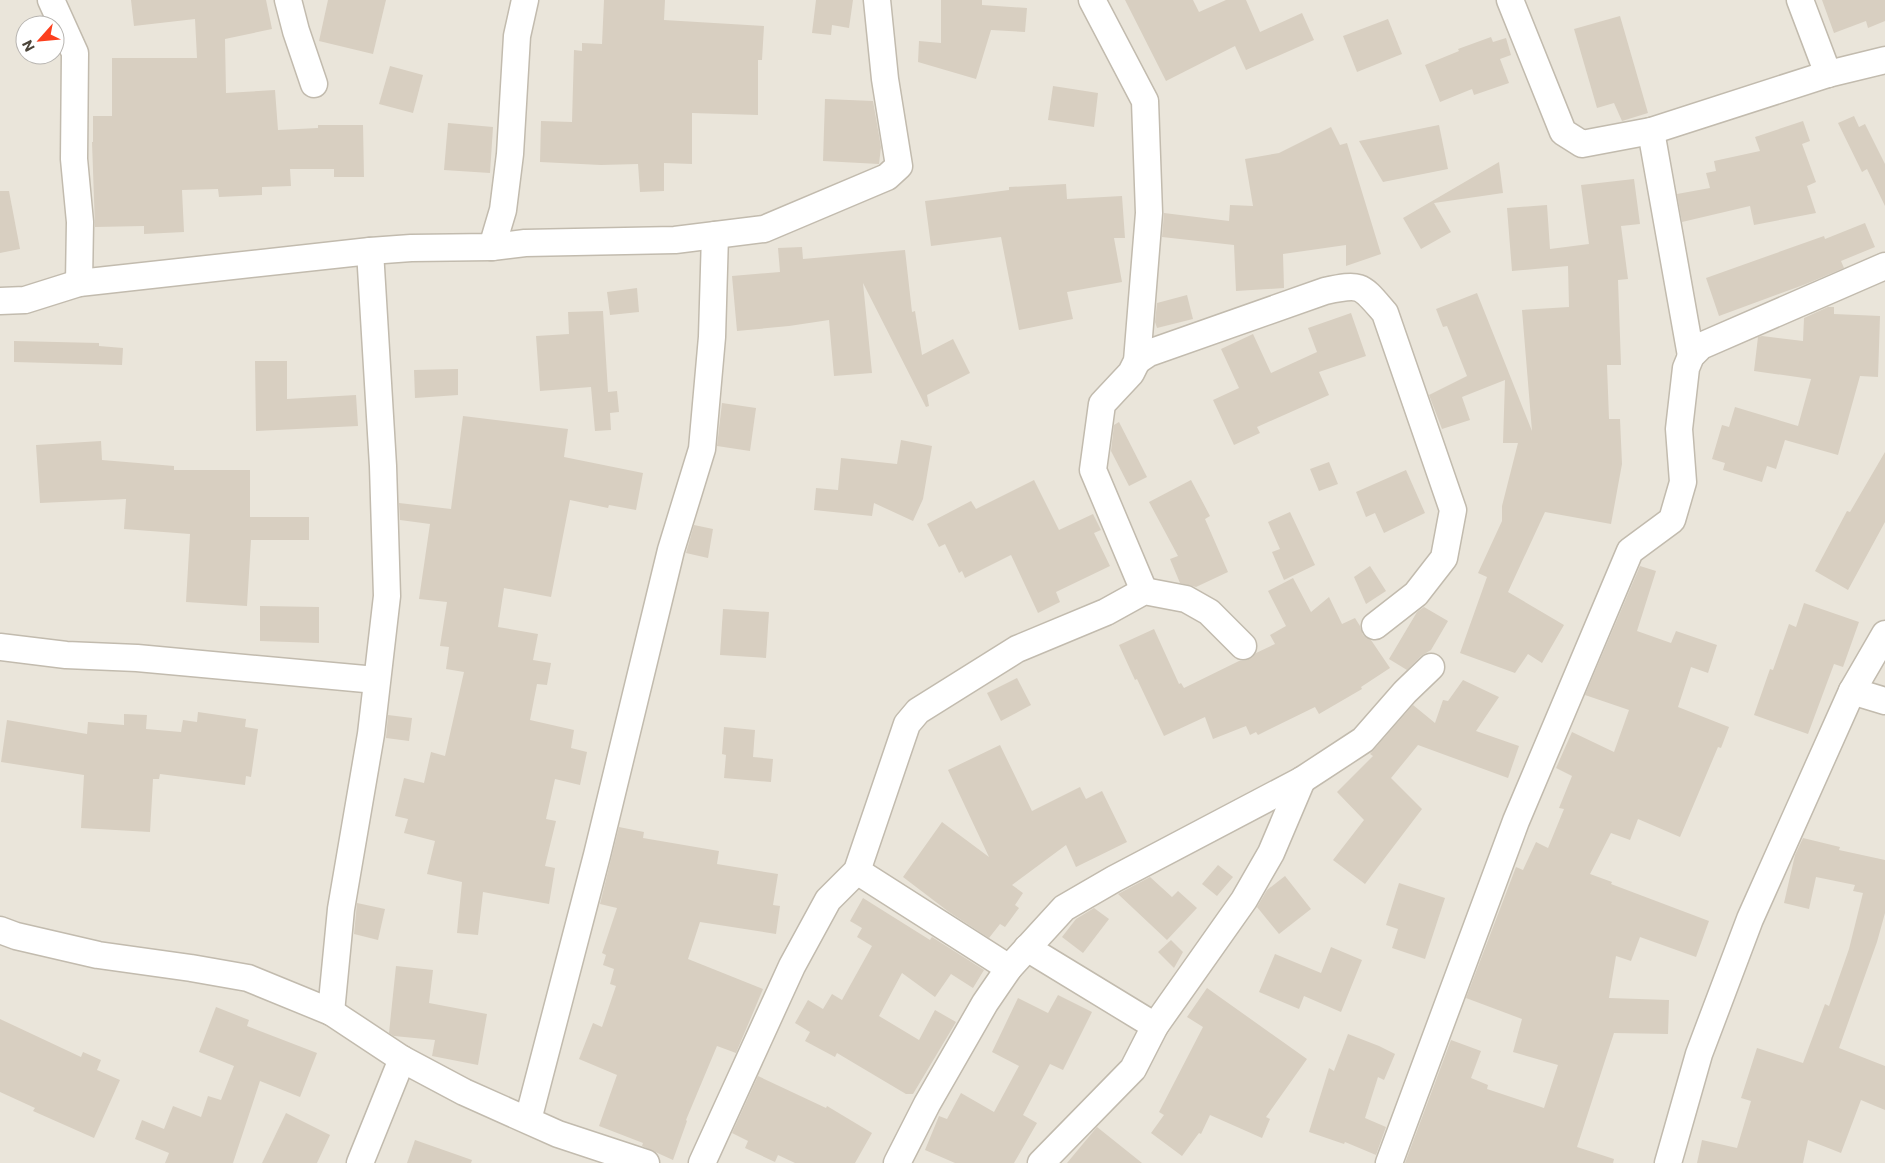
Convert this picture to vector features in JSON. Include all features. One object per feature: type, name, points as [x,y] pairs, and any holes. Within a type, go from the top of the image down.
[{"type":"street","points":[[52,0],[75,53],[74,159],[80,222],[80,283]]},
{"type":"street","points":[[288,0],[296,31],[314,84]]},
{"type":"street","points":[[492,247],[503,210],[510,154],[517,36],[525,0]]},
{"type":"street","points":[[0,301],[25,300],[80,283],[370,251],[411,248],[492,247],[543,242],[675,240],[764,229],[887,177],[899,166],[885,79],[877,0]]},
{"type":"street","points":[[1092,0],[1145,102],[1150,213],[1138,361]]},
{"type":"street","points":[[1510,0],[1563,132],[1582,144],[1651,131],[1828,74],[1885,60]]},
{"type":"street","points":[[1800,0],[1828,74]]},
{"type":"street","points":[[1651,131],[1691,356]]},
{"type":"street","points":[[528,1120],[597,855],[671,550],[702,449],[712,337],[715,235]]},
{"type":"street","points":[[331,1012],[341,909],[371,734],[386,596],[383,466],[370,251]]},
{"type":"street","points":[[1389,1163],[1516,821],[1630,552],[1672,520],[1683,482],[1679,429],[1686,368],[1691,356],[1700,346],[1885,266]]},
{"type":"street","points":[[1144,591],[1093,470],[1102,404],[1131,373],[1138,361],[1148,353],[1325,291],[1352,286],[1367,292],[1384,313],[1453,510],[1444,558],[1416,594],[1375,626]]},
{"type":"street","points":[[702,1163],[792,966],[828,900],[857,871],[907,724],[918,711],[1017,649],[1106,612],[1144,591],[1186,600],[1209,612],[1243,646]]},
{"type":"street","points":[[1668,1163],[1699,1054],[1750,919],[1852,691],[1885,634]]},
{"type":"street","points":[[0,647],[66,655],[147,659],[376,680]]},
{"type":"street","points":[[897,1163],[927,1104],[985,1004],[1009,968],[1064,908],[1114,879],[1302,780],[1363,740],[1405,692],[1431,667]]},
{"type":"street","points":[[1852,691],[1885,701]]},
{"type":"street","points":[[1041,1163],[1132,1069],[1155,1026],[1244,900],[1271,853],[1302,780]]},
{"type":"street","points":[[857,871],[1009,968]]},
{"type":"street","points":[[0,930],[16,936],[98,955],[248,978],[331,1012],[402,1059],[464,1092],[558,1134],[646,1163]]},
{"type":"street","points":[[1027,948],[1155,1026]]},
{"type":"street","points":[[360,1163],[402,1059]]},
{"type":"shaded area","points":[[0,0],[1885,0],[1885,1163],[0,1163]]},
{"type":"building","points":[[131,0],[266,0],[272,29],[225,39],[226,93],[275,90],[278,130],[318,128],[318,125],[363,125],[364,177],[334,177],[334,169],[290,169],[291,186],[262,187],[262,195],[219,197],[218,189],[182,190],[184,232],[144,234],[144,226],[95,227],[93,116],[112,116],[112,58],[197,58],[195,19],[134,26]]},
{"type":"building","points":[[328,0],[386,0],[373,54],[319,41]]},
{"type":"building","points":[[604,0],[665,0],[664,20],[764,26],[762,60],[758,60],[758,115],[692,113],[692,164],[664,163],[664,191],[640,192],[638,164],[601,165],[540,162],[541,121],[572,122],[574,50],[582,51],[582,43],[602,44]]},
{"type":"building","points":[[816,0],[853,0],[849,28],[832,25],[831,35],[812,33]]},
{"type":"building","points":[[941,0],[982,0],[982,5],[1027,8],[1025,32],[991,30],[976,79],[918,62],[919,41],[941,43]]},
{"type":"building","points":[[1125,0],[1193,0],[1199,12],[1226,0],[1246,0],[1260,32],[1302,13],[1314,40],[1246,70],[1235,46],[1166,81]]},
{"type":"building","points":[[1822,0],[1885,0],[1885,21],[1868,28],[1866,21],[1834,33]]},
{"type":"building","points":[[1620,16],[1648,113],[1622,121],[1614,103],[1597,108],[1574,29]]},
{"type":"building","points":[[1388,19],[1402,54],[1357,72],[1343,36]]},
{"type":"building","points":[[1491,37],[1493,42],[1506,38],[1511,55],[1500,59],[1509,83],[1474,95],[1472,89],[1440,102],[1425,65],[1459,51],[1458,49]]},
{"type":"building","points":[[390,66],[423,75],[413,113],[379,104]]},
{"type":"building","points":[[1053,86],[1098,93],[1094,127],[1048,120]]},
{"type":"building","points":[[825,99],[873,101],[881,147],[879,164],[823,161]]},
{"type":"building","points":[[1854,116],[1859,127],[1865,124],[1885,164],[1885,206],[1867,169],[1862,172],[1838,123]]},
{"type":"building","points":[[1803,121],[1810,141],[1802,144],[1816,182],[1807,186],[1816,213],[1754,225],[1750,206],[1682,222],[1677,194],[1710,188],[1706,173],[1716,171],[1714,161],[1760,151],[1755,137]]},
{"type":"building","points":[[448,123],[493,127],[490,173],[444,170]]},
{"type":"building","points":[[1439,125],[1448,169],[1383,182],[1359,141]]},
{"type":"building","points":[[1331,127],[1340,145],[1347,143],[1381,254],[1346,266],[1346,245],[1283,254],[1284,288],[1236,291],[1234,245],[1162,237],[1164,213],[1229,221],[1230,205],[1253,206],[1245,159],[1279,153]]},
{"type":"building","points":[[1499,162],[1503,193],[1434,203],[1451,232],[1421,249],[1403,218]]},
{"type":"building","points":[[1634,179],[1640,224],[1621,226],[1628,279],[1618,280],[1621,365],[1607,365],[1609,419],[1620,419],[1622,464],[1611,524],[1545,512],[1508,592],[1564,625],[1542,663],[1528,654],[1515,673],[1460,653],[1487,577],[1478,573],[1502,521],[1502,506],[1518,443],[1503,443],[1505,380],[1462,397],[1470,420],[1442,429],[1429,395],[1467,376],[1447,326],[1443,327],[1436,309],[1477,293],[1532,431],[1522,310],[1569,307],[1568,266],[1512,271],[1507,208],[1547,205],[1550,249],[1589,244],[1581,185]]},
{"type":"building","points":[[1066,184],[1067,199],[1122,196],[1125,238],[1114,238],[1122,282],[1067,292],[1073,319],[1019,330],[1001,237],[931,246],[925,201],[1009,190],[1009,187]]},
{"type":"building","points":[[0,191],[9,191],[20,249],[0,253]]},
{"type":"building","points":[[1865,223],[1875,247],[1841,261],[1844,268],[1719,316],[1706,278],[1824,236],[1825,239]]},
{"type":"building","points":[[802,247],[803,259],[905,250],[912,312],[915,311],[922,355],[953,339],[970,373],[927,395],[929,406],[926,407],[863,283],[872,373],[834,376],[829,320],[737,331],[732,276],[780,272],[778,248]]},
{"type":"building","points":[[637,288],[639,312],[610,315],[607,292]]},
{"type":"building","points":[[1187,295],[1193,319],[1157,328],[1155,322],[1157,303]]},
{"type":"building","points":[[1828,307],[1834,307],[1834,314],[1880,316],[1878,377],[1860,376],[1838,455],[1785,440],[1776,469],[1767,466],[1762,482],[1723,470],[1725,463],[1712,459],[1722,425],[1729,427],[1735,407],[1798,426],[1811,379],[1754,371],[1758,337],[1803,341],[1804,318]]},
{"type":"building","points":[[603,311],[608,392],[617,391],[619,412],[610,413],[611,430],[595,431],[591,387],[540,391],[536,336],[569,334],[568,312]]},
{"type":"building","points":[[1351,313],[1366,356],[1319,372],[1329,395],[1257,427],[1260,433],[1234,445],[1213,400],[1239,388],[1221,349],[1253,334],[1271,373],[1317,352],[1308,328]]},
{"type":"building","points":[[14,341],[99,343],[99,346],[123,348],[122,365],[14,362]]},
{"type":"building","points":[[255,361],[287,361],[287,399],[356,395],[358,426],[256,431]]},
{"type":"building","points":[[458,369],[458,395],[415,398],[414,370]]},
{"type":"building","points":[[722,403],[756,408],[750,451],[717,446]]},
{"type":"building","points":[[463,416],[568,429],[564,457],[643,473],[636,510],[609,505],[608,508],[570,500],[551,597],[504,588],[498,627],[538,634],[533,660],[551,663],[547,685],[537,684],[530,720],[574,730],[571,748],[587,752],[580,785],[555,779],[546,819],[556,821],[545,866],[555,868],[549,904],[483,892],[478,935],[457,933],[462,882],[427,874],[435,841],[404,833],[408,819],[395,816],[404,778],[424,783],[431,752],[445,756],[464,672],[446,669],[449,647],[440,646],[447,602],[419,599],[430,524],[400,520],[399,503],[451,509]]},
{"type":"building","points":[[1119,422],[1147,477],[1129,486],[1111,451],[1114,425]]},
{"type":"building","points":[[901,440],[932,446],[923,499],[913,521],[874,503],[872,516],[814,510],[816,488],[838,490],[841,458],[897,464]]},
{"type":"building","points":[[101,441],[102,460],[174,466],[174,470],[250,470],[250,517],[309,517],[309,540],[251,540],[247,606],[186,602],[190,534],[124,529],[126,499],[40,503],[36,445]]},
{"type":"building","points":[[1885,452],[1885,522],[1848,590],[1815,571],[1847,511],[1850,512]]},
{"type":"building","points":[[1329,462],[1338,484],[1319,491],[1310,469]]},
{"type":"building","points":[[1406,470],[1425,513],[1384,533],[1375,513],[1366,517],[1356,492]]},
{"type":"building","points":[[1034,480],[1059,530],[1093,514],[1101,530],[1094,533],[1110,566],[1056,592],[1060,602],[1038,613],[1011,555],[965,578],[962,571],[959,573],[945,544],[939,547],[927,524],[971,501],[976,509]]},
{"type":"building","points":[[1191,480],[1210,516],[1205,519],[1228,572],[1196,587],[1180,583],[1170,559],[1178,556],[1149,502]]},
{"type":"building","points":[[1290,512],[1315,565],[1284,580],[1272,552],[1280,549],[1268,522]]},
{"type":"building","points":[[694,525],[713,529],[708,558],[686,553]]},
{"type":"building","points":[[1370,566],[1386,591],[1366,604],[1354,577]]},
{"type":"building","points":[[1640,566],[1656,571],[1637,631],[1671,643],[1676,631],[1717,645],[1708,673],[1691,667],[1678,707],[1729,727],[1721,748],[1718,747],[1680,837],[1638,819],[1630,840],[1611,833],[1590,874],[1612,882],[1611,884],[1709,921],[1696,957],[1640,937],[1631,961],[1616,956],[1609,998],[1669,1000],[1668,1034],[1614,1033],[1577,1147],[1614,1159],[1613,1163],[1405,1163],[1451,1040],[1481,1051],[1471,1078],[1488,1085],[1487,1089],[1544,1108],[1558,1065],[1513,1052],[1522,1019],[1466,998],[1516,867],[1523,870],[1536,842],[1548,848],[1564,809],[1559,808],[1572,776],[1556,768],[1572,732],[1614,752],[1629,710],[1585,695]]},
{"type":"building","points":[[1293,578],[1311,612],[1329,597],[1342,624],[1355,618],[1363,635],[1371,640],[1390,668],[1361,687],[1362,689],[1319,714],[1315,707],[1258,735],[1256,732],[1250,735],[1246,726],[1213,739],[1205,717],[1164,736],[1119,645],[1154,629],[1179,684],[1181,683],[1184,688],[1239,661],[1247,660],[1256,653],[1275,644],[1270,635],[1286,626],[1268,591]]},
{"type":"building","points":[[1804,603],[1859,622],[1843,667],[1834,664],[1808,734],[1754,715],[1770,669],[1773,670],[1789,624],[1796,627]]},
{"type":"building","points":[[260,606],[319,607],[319,643],[260,641]]},
{"type":"building","points":[[1424,607],[1448,621],[1431,650],[1421,656],[1407,670],[1389,659],[1417,612]]},
{"type":"building","points":[[723,609],[769,612],[766,658],[720,655]]},
{"type":"building","points":[[1017,678],[1031,705],[1001,721],[987,693]]},
{"type":"building","points":[[1463,680],[1499,697],[1476,731],[1519,746],[1508,778],[1418,745],[1391,778],[1422,809],[1365,884],[1333,860],[1364,820],[1337,792],[1373,756],[1370,754],[1413,705],[1435,723],[1443,700],[1448,701]]},
{"type":"building","points":[[198,712],[246,719],[245,727],[258,729],[251,777],[246,776],[245,785],[160,774],[159,779],[153,779],[150,832],[81,828],[84,775],[1,762],[7,720],[87,734],[88,722],[124,725],[124,714],[147,715],[146,729],[181,732],[183,720],[197,722]]},
{"type":"building","points":[[388,715],[412,718],[409,741],[386,738]]},
{"type":"building","points":[[724,727],[755,730],[753,757],[773,759],[771,782],[724,778],[726,755],[722,754]]},
{"type":"building","points":[[1000,745],[1032,811],[1080,787],[1086,799],[1102,791],[1127,842],[1076,867],[1066,845],[1012,885],[1023,893],[1015,905],[1019,908],[1005,927],[1000,924],[989,938],[949,912],[903,877],[942,822],[989,857],[948,770]]},
{"type":"building","points":[[619,827],[644,832],[643,838],[719,851],[717,864],[778,874],[773,905],[780,906],[776,934],[700,922],[688,959],[763,989],[736,1053],[717,1046],[686,1120],[673,1160],[642,1146],[643,1143],[599,1126],[617,1075],[579,1059],[593,1023],[602,1027],[616,986],[610,984],[614,969],[603,965],[606,955],[602,953],[617,908],[600,904]]},
{"type":"building","points":[[1803,838],[1840,847],[1839,850],[1885,860],[1885,913],[1877,942],[1839,1048],[1885,1066],[1885,1110],[1861,1100],[1841,1153],[1808,1140],[1803,1163],[1697,1163],[1702,1140],[1737,1148],[1751,1101],[1741,1098],[1757,1048],[1803,1063],[1825,1004],[1829,1006],[1849,949],[1863,893],[1853,891],[1855,885],[1816,877],[1809,909],[1784,903],[1795,855]]},
{"type":"building","points":[[1218,865],[1233,877],[1217,896],[1202,884]]},
{"type":"building","points":[[1285,876],[1311,909],[1279,934],[1257,907],[1267,890]]},
{"type":"building","points":[[1150,877],[1172,897],[1178,891],[1197,908],[1167,940],[1118,894]]},
{"type":"building","points":[[1399,883],[1445,898],[1425,959],[1392,948],[1398,929],[1386,925]]},
{"type":"building","points":[[863,898],[930,940],[932,937],[984,970],[973,988],[951,974],[935,997],[902,973],[879,1016],[919,1040],[935,1010],[956,1022],[913,1094],[906,1094],[837,1053],[835,1057],[805,1041],[810,1032],[795,1023],[808,1000],[823,1009],[832,994],[842,1000],[872,946],[857,937],[862,928],[850,921]]},
{"type":"building","points":[[357,903],[385,909],[378,940],[354,934]]},
{"type":"building","points":[[1094,908],[1109,919],[1083,953],[1062,937],[1076,919]]},
{"type":"building","points":[[1171,940],[1183,952],[1174,968],[1158,952]]},
{"type":"building","points":[[1331,947],[1362,960],[1341,1012],[1304,996],[1299,1009],[1259,992],[1275,954],[1321,973]]},
{"type":"building","points":[[396,966],[433,970],[429,1003],[487,1014],[478,1065],[432,1056],[435,1040],[394,1036],[389,1033]]},
{"type":"building","points":[[1207,988],[1307,1059],[1266,1117],[1270,1119],[1262,1138],[1210,1115],[1201,1134],[1199,1133],[1182,1156],[1151,1133],[1164,1115],[1159,1112],[1203,1027],[1187,1017]]},
{"type":"building","points":[[1058,995],[1092,1012],[1063,1070],[1050,1064],[1023,1115],[1037,1123],[1014,1163],[955,1163],[925,1150],[939,1116],[947,1119],[961,1093],[994,1112],[1019,1066],[992,1052],[1018,998],[1048,1013]]},
{"type":"building","points":[[216,1007],[249,1020],[247,1026],[317,1053],[300,1097],[260,1081],[233,1163],[165,1163],[169,1153],[135,1139],[142,1120],[164,1129],[173,1106],[201,1117],[208,1096],[221,1100],[234,1066],[199,1052]]},
{"type":"building","points":[[0,1019],[81,1057],[83,1052],[101,1060],[97,1070],[120,1080],[94,1138],[33,1111],[35,1108],[0,1092]]},
{"type":"building","points":[[1348,1034],[1395,1054],[1384,1080],[1378,1077],[1365,1118],[1386,1127],[1376,1155],[1345,1142],[1344,1144],[1309,1132],[1329,1068],[1334,1071]]},
{"type":"building","points":[[758,1076],[826,1108],[827,1106],[872,1133],[855,1163],[795,1163],[778,1155],[775,1162],[745,1148],[748,1141],[732,1133]]},
{"type":"building","points":[[286,1113],[330,1135],[317,1163],[262,1163]]},
{"type":"building","points":[[1097,1127],[1142,1163],[1067,1163]]},
{"type":"building","points":[[415,1140],[472,1160],[471,1163],[407,1163]]}]
